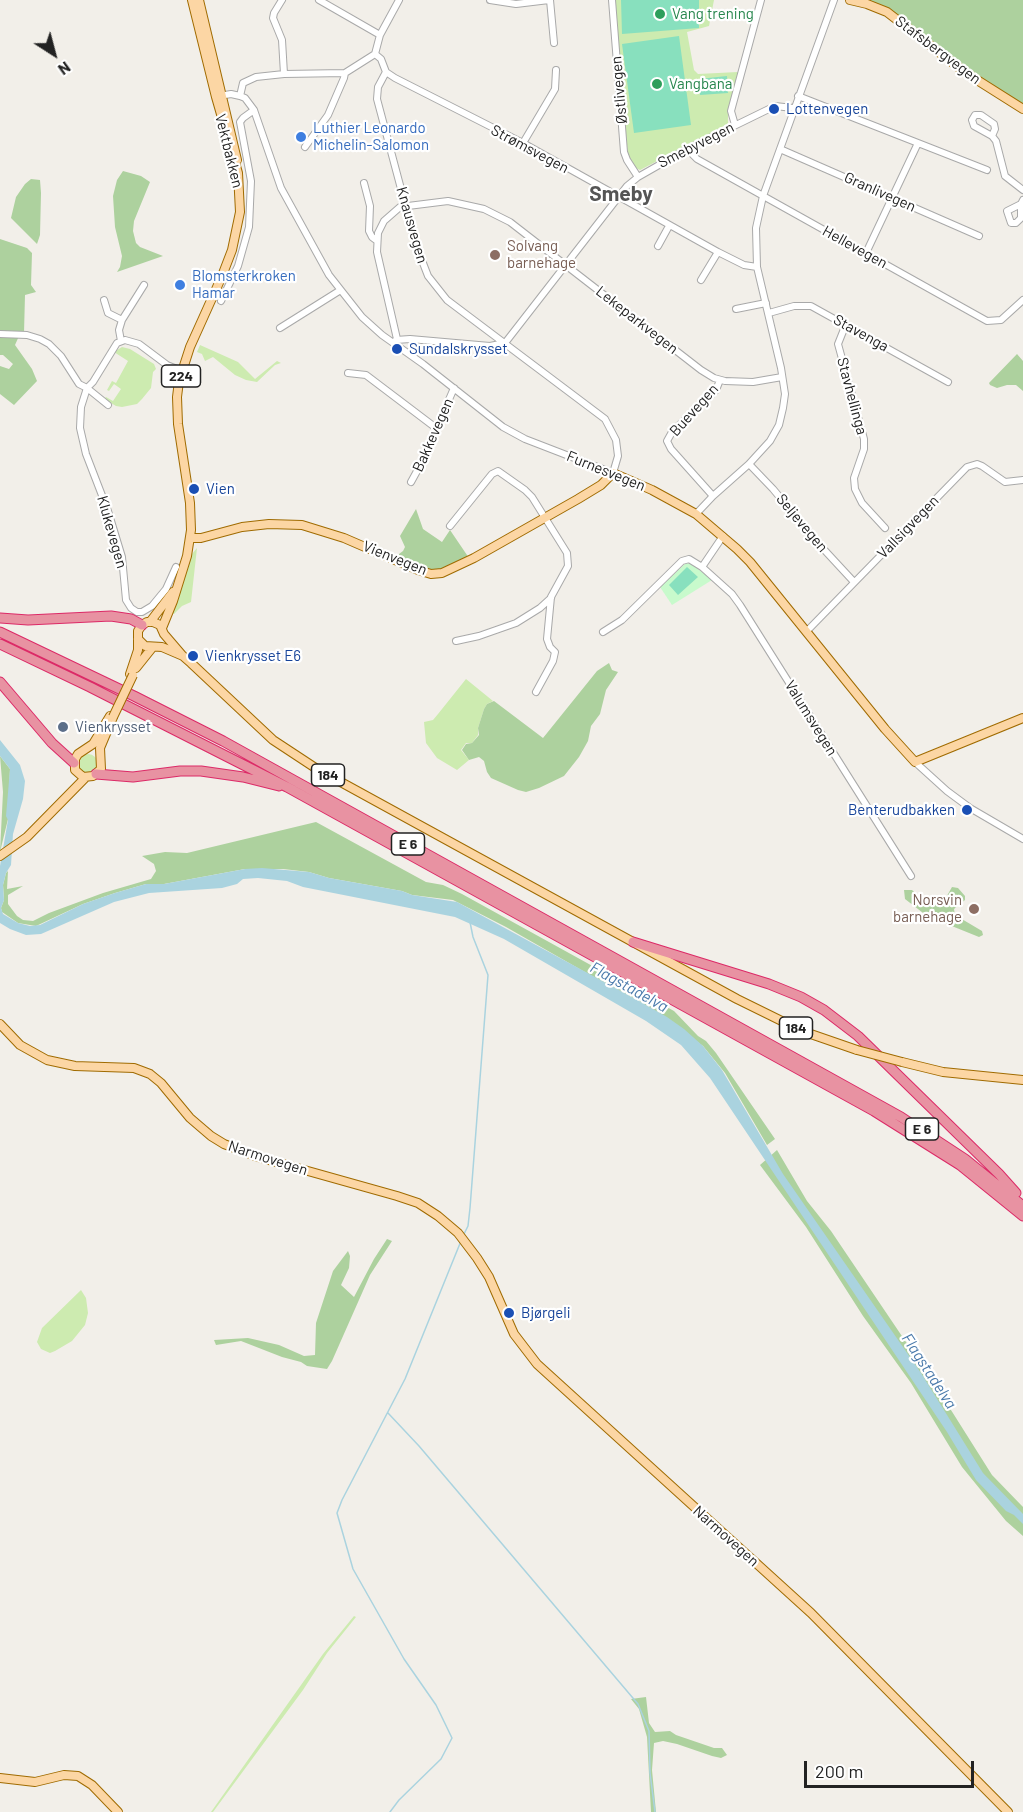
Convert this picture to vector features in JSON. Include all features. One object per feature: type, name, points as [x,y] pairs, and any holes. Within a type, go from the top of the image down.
[{"type":"highway","points":[[0,618],[28,620],[111,616],[146,623]]},
{"type":"highway","name":"E 6","points":[[0,632],[125,691],[223,741],[885,1108],[960,1155],[1023,1204]]},
{"type":"highway","name":"E 6","points":[[0,644],[287,787],[896,1124],[960,1165],[1023,1216]]},
{"type":"highway","points":[[0,682],[52,743],[75,766]]},
{"type":"highway","name":"E 6","points":[[91,776],[201,771],[287,787]]},
{"type":"highway","name":"E 6","points":[[633,942],[769,984],[801,997],[832,1016],[858,1036],[999,1174],[1023,1204]]},
{"type":"main road","name":"224","points":[[192,0],[219,96]]},
{"type":"main road","name":"224","points":[[199,0],[219,96]]},
{"type":"main road","name":"Stafsbergvegen","points":[[850,0],[887,12],[966,73],[1023,109]]},
{"type":"main road","name":"Vektbakken","points":[[163,631],[190,538],[190,503],[178,424],[177,397],[182,370],[196,332],[232,250],[240,212],[238,173],[219,96]]},
{"type":"main road","name":"Furnesvegen","points":[[613,473],[667,497],[696,513],[723,536],[750,562],[885,729],[915,762]]},
{"type":"main road","name":"Vienvegen","points":[[190,538],[201,538],[242,527],[270,524],[302,525],[344,538],[418,570],[437,574],[457,567],[602,485],[613,473]]},
{"type":"main road","name":"Vektbakken","points":[[146,623],[177,587]]},
{"type":"main road","name":"224","points":[[132,674],[137,655],[138,632],[146,623]]},
{"type":"main road","points":[[146,623],[157,623],[163,631]]},
{"type":"main road","name":"224","points":[[66,796],[73,781],[78,754],[93,744],[142,659],[162,642],[163,631]]},
{"type":"main road","name":"184","points":[[163,631],[183,656],[209,677],[265,733],[297,757],[766,1014],[824,1040],[902,1062],[943,1072],[1023,1080]]},
{"type":"main road","points":[[138,639],[145,646],[154,647]]},
{"type":"main road","name":"184","points":[[154,647],[162,647],[183,656]]},
{"type":"main road","name":"224","points":[[0,856],[39,826],[66,796],[102,766],[99,756],[111,716]]},
{"type":"main road","points":[[915,762],[1023,718]]},
{"type":"main road","points":[[86,750],[94,751],[99,756]]},
{"type":"main road","points":[[75,766],[80,775],[91,776]]},
{"type":"main road","name":"Narmovegen","points":[[0,1024],[20,1045],[47,1060],[75,1066],[130,1068],[146,1071],[161,1083],[200,1128],[224,1144],[258,1157],[411,1201],[432,1211],[458,1233],[467,1244],[486,1272],[517,1339],[537,1364],[812,1613],[1008,1812]]},
{"type":"main road","points":[[0,1778],[30,1782],[64,1775],[78,1776],[92,1785],[118,1812]]},
{"type":"street","points":[[282,0],[273,18],[282,40],[284,74]]},
{"type":"street","points":[[319,0],[380,35]]},
{"type":"street","points":[[219,96],[240,96],[243,82],[248,79],[284,74],[345,73],[375,54],[380,35],[399,0]]},
{"type":"street","points":[[490,0],[516,4],[550,0],[554,43]]},
{"type":"street","name":"Østlivegen","points":[[612,0],[624,152],[632,170],[638,177]]},
{"type":"street","points":[[735,125],[731,111],[761,0]]},
{"type":"street","points":[[696,513],[749,464],[770,441],[778,425],[785,394],[769,313],[757,267],[756,228],[763,196],[834,0]]},
{"type":"street","name":"Strømsvegen","points":[[375,54],[381,59],[386,72],[415,89],[523,143],[744,266],[757,267]]},
{"type":"street","points":[[523,143],[555,89],[556,70]]},
{"type":"street","name":"Knausvegen","points":[[386,72],[378,87],[377,99],[420,259],[438,290],[459,310],[605,419],[616,440],[618,456],[613,473]]},
{"type":"street","points":[[305,147],[328,115],[345,73]]},
{"type":"street","name":"Furnesvegen","points":[[240,96],[254,110],[281,188],[322,263],[339,291],[362,317],[512,433],[613,473]]},
{"type":"street","points":[[798,96],[987,170]]},
{"type":"street","name":"Smebyvegen","points":[[505,343],[618,197],[638,177],[687,149],[775,106],[794,108]]},
{"type":"street","name":"Vektbakken","points":[[221,301],[238,266],[249,227],[250,181],[240,122],[254,110]]},
{"type":"street","points":[[992,136],[996,141],[1005,176],[1023,190]]},
{"type":"street","points":[[866,253],[918,143]]},
{"type":"street","name":"Hellevegen","points":[[687,149],[697,159],[987,321],[1001,320],[1023,300]]},
{"type":"street","name":"Granlivegen","points":[[780,149],[979,236]]},
{"type":"street","points":[[364,183],[370,206],[369,231],[376,240],[395,341],[490,346],[505,343]]},
{"type":"street","name":"Lekeparkvegen","points":[[376,240],[384,221],[394,211],[406,207],[448,201],[484,210],[510,222],[701,370],[720,380],[753,382],[782,377]]},
{"type":"street","points":[[658,246],[669,226]]},
{"type":"street","points":[[701,280],[718,252]]},
{"type":"street","points":[[144,285],[122,320],[119,330],[121,341],[140,344],[168,365],[182,370]]},
{"type":"street","points":[[280,328],[339,291]]},
{"type":"street","points":[[104,300],[108,313],[122,320]]},
{"type":"street","points":[[736,309],[766,303]]},
{"type":"street","name":"Stavenga","points":[[769,313],[794,306],[811,306],[948,382]]},
{"type":"street","name":"Stavhellinga","points":[[846,324],[838,344],[864,439],[864,449],[854,478],[855,489],[862,503],[885,528]]},
{"type":"street","points":[[0,334],[27,335],[49,344],[61,356],[79,384],[108,405]]},
{"type":"street","name":"Klukevegen","points":[[121,341],[110,352],[93,382],[87,388],[81,407],[81,438],[117,541],[124,568],[126,600],[131,608],[142,612],[152,606],[166,589],[176,567]]},
{"type":"street","points":[[348,373],[366,375],[436,428]]},
{"type":"street","name":"Buevegen","points":[[712,496],[671,449],[667,441],[672,432],[716,390],[720,380]]},
{"type":"street","name":"Bakkevegen","points":[[411,482],[454,388]]},
{"type":"street","name":"Seljevegen","points":[[749,464],[854,582]]},
{"type":"street","name":"Vallsigvegen","points":[[806,632],[967,467],[977,464],[1005,482],[1023,480]]},
{"type":"street","points":[[450,526],[492,474],[498,471],[525,490],[546,517],[569,559],[566,572],[551,597],[540,608],[516,623],[479,636],[456,641]]},
{"type":"street","points":[[603,632],[622,620],[682,561],[689,559],[702,567],[723,536]]},
{"type":"street","name":"Valumsvegen","points":[[702,567],[732,594],[740,605],[911,876]]},
{"type":"street","points":[[551,597],[548,639],[550,647],[555,652]]},
{"type":"street","points":[[536,692],[553,661],[555,652],[561,647]]},
{"type":"street","name":"Furnesvegen","points":[[915,762],[958,799],[1023,839]]},
{"type":"green space","points":[[614,0],[714,0],[709,26],[687,32],[694,70],[698,74],[738,72],[728,124],[640,170],[634,167],[628,156]]},
{"type":"green space","name":"Vang trening","points":[[621,0],[699,0],[699,28],[622,34]]},
{"type":"green space","points":[[862,0],[1023,0],[1023,106],[971,73]]},
{"type":"green space","name":"Vangbana","points":[[679,36],[691,125],[634,133],[622,44]]},
{"type":"green space","points":[[727,76],[728,93],[700,95],[699,79]]},
{"type":"green space","points":[[123,171],[141,176],[150,182],[134,221],[133,231],[136,243],[140,247],[163,256],[117,272],[122,256],[115,227],[113,196],[117,180]]},
{"type":"green space","points":[[31,179],[40,180],[40,235],[37,244],[11,218],[16,197]]},
{"type":"green space","points":[[0,239],[27,248],[32,253],[31,285],[36,292],[25,295],[24,333],[0,332]]},
{"type":"green space","points":[[0,336],[19,336],[15,345],[32,369],[37,381],[14,405],[0,394],[0,366],[9,369],[13,364],[0,355]]},
{"type":"green space","points":[[200,345],[238,362],[255,379],[277,361],[281,363],[275,365],[257,382],[246,380],[235,375],[213,357],[205,361],[202,354],[197,352]]},
{"type":"green space","points":[[122,347],[130,349],[154,364],[156,369],[153,372],[151,388],[142,399],[137,404],[122,407],[104,399],[106,397],[113,401],[121,389],[114,384],[109,391],[107,390],[112,381],[116,383],[128,361],[114,352]]},
{"type":"green space","points":[[1017,354],[1023,361],[1023,391],[1016,385],[997,388],[990,385],[989,383]]},
{"type":"green space","points":[[416,509],[423,529],[442,542],[450,530],[469,558],[457,565],[433,572],[398,559],[405,547],[400,536]]},
{"type":"green space","points":[[197,548],[191,602],[182,606],[174,614],[172,613],[192,554]]},
{"type":"green space","points":[[686,563],[692,564],[712,580],[672,605],[660,587]]},
{"type":"green space","points":[[687,567],[698,577],[678,595],[669,585]]},
{"type":"green space","points":[[609,663],[612,670],[618,672],[606,690],[600,714],[591,726],[588,741],[564,776],[526,792],[518,790],[491,778],[484,761],[479,757],[469,760],[462,750],[466,744],[472,743],[479,735],[478,728],[484,709],[487,704],[494,701],[543,738],[597,671]]},
{"type":"green space","points":[[466,679],[493,701],[484,709],[478,735],[472,743],[466,743],[461,750],[469,760],[457,770],[437,758],[426,743],[424,722],[433,720]]},
{"type":"green space","points":[[88,754],[95,757],[98,764],[95,771],[88,774],[81,771],[78,764],[81,757]]},
{"type":"green space","points":[[0,756],[10,769],[8,819],[0,852],[3,792]]},
{"type":"green space","points":[[316,822],[426,882],[443,885],[462,894],[674,1011],[716,1053],[775,1139],[767,1145],[725,1073],[703,1046],[639,1001],[453,900],[412,895],[309,872],[245,869],[164,884],[146,884],[83,904],[36,926],[18,923],[2,912],[3,885],[8,871],[7,889],[23,886],[8,895],[8,904],[17,916],[23,920],[33,921],[103,893],[151,879],[156,871],[154,864],[142,856],[165,852],[187,853]]},
{"type":"green space","points":[[952,887],[958,888],[965,896],[965,900],[954,909],[955,915],[982,931],[983,935],[979,937],[927,916],[905,899],[904,890],[912,890],[923,900],[936,903],[944,901]]},
{"type":"green space","points":[[777,1150],[807,1201],[831,1231],[939,1391],[992,1475],[1023,1507],[1023,1536],[1006,1521],[962,1467],[911,1383],[863,1316],[806,1227],[760,1165]]},
{"type":"green space","points":[[387,1239],[392,1241],[370,1275],[327,1369],[307,1366],[241,1341],[216,1345],[214,1340],[248,1338],[279,1345],[304,1356],[315,1355],[316,1323],[333,1271],[348,1251],[349,1268],[341,1285],[354,1297]]},
{"type":"green space","points":[[81,1290],[86,1298],[88,1313],[85,1325],[72,1341],[55,1351],[50,1353],[41,1349],[37,1342],[42,1328]]},
{"type":"green space","points":[[354,1616],[356,1617],[327,1653],[303,1690],[211,1812],[323,1654]]},
{"type":"green space","points":[[646,1697],[649,1723],[655,1732],[670,1731],[714,1748],[722,1748],[727,1755],[721,1758],[677,1744],[663,1741],[654,1743],[652,1770],[656,1812],[651,1812],[647,1737],[639,1709],[631,1699]]},
{"type":"water","points":[[0,740],[20,765],[25,781],[23,799],[13,834],[11,865],[3,885],[4,900],[1,908],[3,914],[18,923],[30,926],[40,925],[83,904],[146,884],[164,884],[245,869],[309,872],[412,895],[457,902],[639,1001],[684,1029],[703,1046],[722,1070],[783,1174],[921,1373],[983,1473],[1023,1514],[1023,1524],[1006,1511],[976,1480],[947,1432],[710,1078],[681,1045],[646,1021],[504,939],[455,917],[303,887],[287,881],[243,879],[237,884],[222,888],[149,893],[114,902],[41,934],[26,935],[10,929],[0,923],[0,866],[8,820],[6,816],[10,769],[0,756]]},
{"type":"waterway","points":[[463,1236],[468,1226],[470,1208],[488,975],[473,937],[470,922]]},
{"type":"waterway","points":[[390,1812],[399,1800],[441,1759],[452,1738],[436,1705],[404,1659],[353,1569],[337,1513],[405,1379],[461,1241]]},
{"type":"waterway","points":[[388,1413],[419,1446],[638,1704],[649,1731],[650,1773],[655,1812]]},
{"type":"place","name":"Vang trening","points":[[660,14]]},
{"type":"place","name":"Vangbana","points":[[657,84]]},
{"type":"place","name":"Lottenvegen","points":[[774,109]]},
{"type":"place","name":"Luthier Leonardo Michelin-Salomon","points":[[301,137]]},
{"type":"place","name":"Solvang barnehage","points":[[495,255]]},
{"type":"place","name":"Blomsterkroken Hamar","points":[[180,285]]},
{"type":"place","name":"Sundalskrysset","points":[[397,349]]},
{"type":"place","name":"Vien","points":[[194,489]]},
{"type":"place","name":"Vienkrysset E6","points":[[193,656]]},
{"type":"place","name":"Vienkrysset","points":[[63,727]]},
{"type":"place","name":"Benterudbakken","points":[[967,810]]},
{"type":"place","name":"Norsvin barnehage","points":[[974,909]]},
{"type":"place","name":"Bjørgeli","points":[[509,1313]]},
{"type":"district","name":"Smeby","points":[[621,194]]},
{"type":"water label","name":"Flagstadelva","points":[[629,987]]},
{"type":"water label","name":"Flagstadelva","points":[[929,1371]]}]
